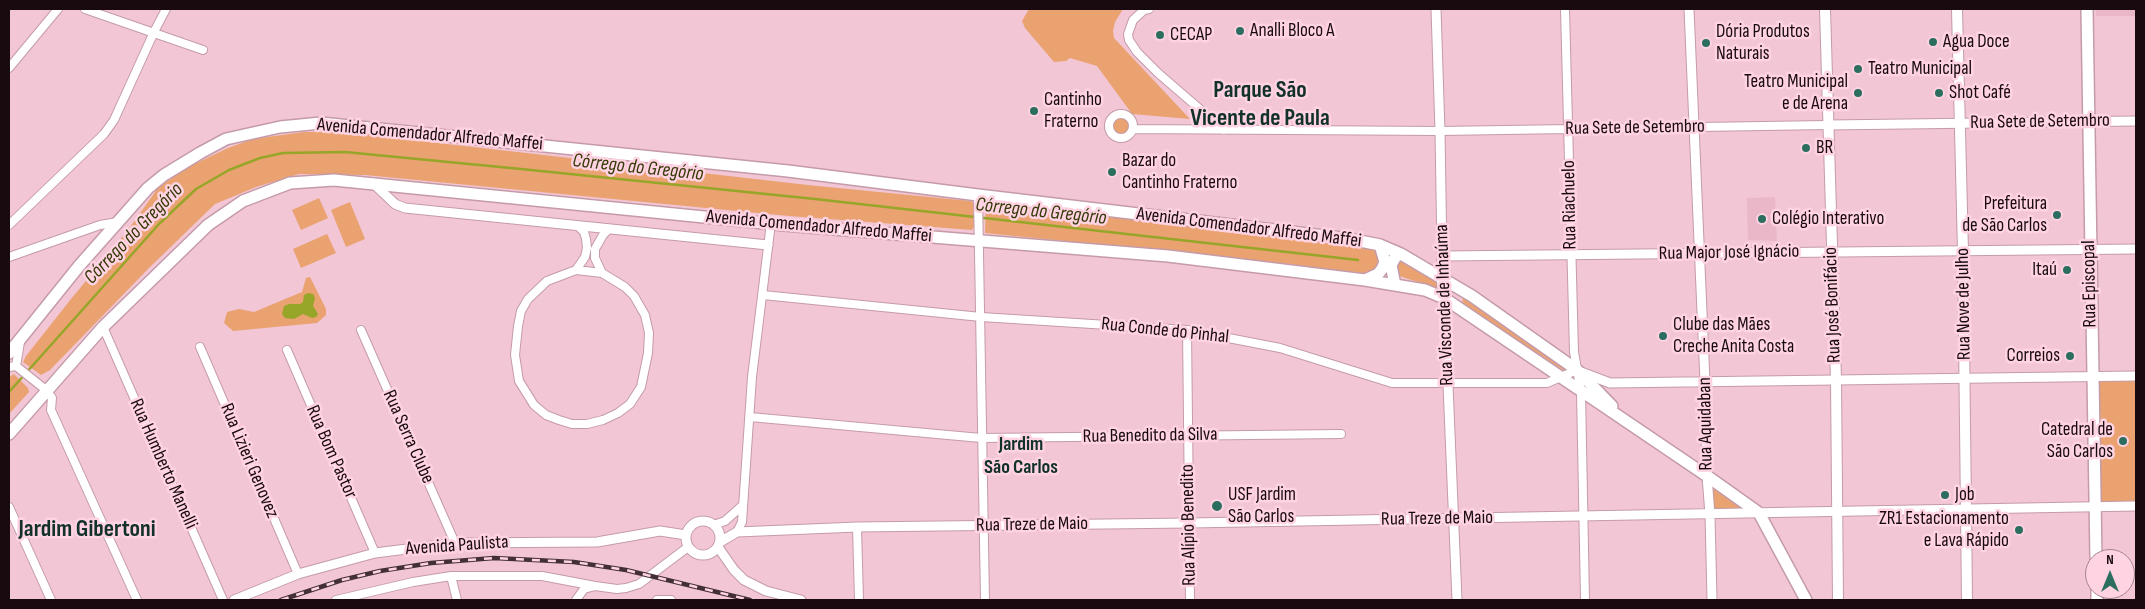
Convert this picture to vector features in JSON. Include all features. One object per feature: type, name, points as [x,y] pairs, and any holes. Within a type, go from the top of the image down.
[{"type":"main road","name":"Rua José Bonifácio","points":[[1825,9],[1836,380],[1838,600]]},
{"type":"main road","name":"Rua Nove de Julho","points":[[1957,9],[1963,250],[1968,600]]},
{"type":"main road","name":"Rua Episcopal","points":[[2087,9],[2089,250],[2096,549]]},
{"type":"main road","name":"Avenida Comendador Alfredo Maffei","points":[[9,353],[20,342],[79,266],[148,188],[164,175],[200,152],[226,139],[280,126],[321,123],[788,170],[978,201],[1350,239],[1380,245],[1401,254],[1472,296],[1577,370],[1629,423]]},
{"type":"main road","name":"Avenida Comendador Alfredo Maffei","points":[[9,434],[32,406],[41,387],[208,225],[243,201],[290,183],[309,180],[373,183],[771,223],[979,237],[1168,256],[1365,280],[1424,290],[1444,298],[1759,513],[1806,600]]},
{"type":"main road","points":[[1365,280],[1378,274],[1382,269],[1384,262],[1380,245]]},
{"type":"main road","points":[[1396,285],[1391,265],[1396,256],[1401,254]]},
{"type":"street","points":[[9,68],[58,9]]},
{"type":"street","points":[[85,9],[203,50]]},
{"type":"street","points":[[9,225],[104,134],[114,120],[166,9]]},
{"type":"street","points":[[1149,9],[1144,10],[1133,20],[1128,34],[1129,40],[1137,52],[1158,73],[1224,130]]},
{"type":"street","name":"Rua Visconde de Inhaúma","points":[[1436,9],[1440,131],[1441,277],[1444,298],[1457,600]]},
{"type":"street","name":"Rua Riachuelo","points":[[1566,9],[1574,352],[1581,392],[1585,600]]},
{"type":"street","name":"Rua Aquidaban","points":[[1689,9],[1706,382],[1706,476],[1710,515],[1712,600]]},
{"type":"street","name":"Rua Sete de Setembro","points":[[1133,129],[1440,131],[2136,121]]},
{"type":"street","points":[[373,183],[395,204],[405,208],[768,245]]},
{"type":"street","points":[[978,201],[985,600]]},
{"type":"street","points":[[9,257],[100,225],[118,222]]},
{"type":"street","points":[[737,532],[742,522],[744,505],[754,354],[771,223]]},
{"type":"street","points":[[576,270],[587,248],[584,232],[578,226]]},
{"type":"street","points":[[602,273],[595,258],[595,249],[603,234],[609,229]]},
{"type":"street","name":"Rua Major José Ignácio","points":[[1442,256],[1832,251],[2136,250]]},
{"type":"street","points":[[576,270],[602,273],[625,287],[634,296],[645,315],[649,332],[645,370],[641,387],[630,404],[618,413],[603,420],[587,424],[572,424],[546,415],[534,405],[519,381],[515,356],[521,311],[528,299],[547,281],[576,270]]},
{"type":"street","name":"Rua Conde do Pinhal","points":[[763,295],[981,317],[1186,330],[1280,348],[1392,383],[1547,383],[1560,378]]},
{"type":"street","name":"Rua Humberto Manelli","points":[[104,327],[223,600]]},
{"type":"street","name":"Rua Serra Clube","points":[[361,330],[455,543]]},
{"type":"street","name":"Rua Alípio Benedito","points":[[1186,330],[1190,600]]},
{"type":"street","points":[[20,342],[12,366],[41,387],[52,398],[51,410],[137,600]]},
{"type":"street","name":"Rua Lizieri Genovez","points":[[200,347],[298,574]]},
{"type":"street","name":"Rua Bom Pastor","points":[[287,350],[376,553]]},
{"type":"street","points":[[1560,378],[1577,370],[1610,383],[2136,376]]},
{"type":"street","points":[[32,406],[51,410]]},
{"type":"street","name":"Rua Benedito da Silva","points":[[750,417],[982,438],[1341,434]]},
{"type":"street","points":[[714,525],[724,521],[744,505]]},
{"type":"street","name":"Rua Treze de Maio","points":[[719,544],[737,532],[856,527],[1189,524],[2136,506]]},
{"type":"street","points":[[9,507],[51,600]]},
{"type":"street","points":[[719,544],[714,552],[703,556],[688,547],[686,535],[692,525],[698,522],[703,521],[714,525],[718,530],[719,544],[734,570],[744,580],[766,590],[800,600]]},
{"type":"street","points":[[856,527],[860,600]]},
{"type":"street","name":"Avenida Paulista","points":[[234,600],[298,574],[376,553],[455,543],[597,542],[660,531],[686,535]]},
{"type":"street","points":[[576,600],[584,589],[594,586],[617,589],[639,584],[688,547]]},
{"type":"street","points":[[451,576],[457,600]]},
{"type":"street","name":"Avenida Paulista","points":[[336,600],[413,582],[451,576],[542,576],[594,586]]},
{"type":"street","points":[[658,600],[671,600]]},
{"type":"shaded area","points":[[1029,9],[1123,9],[1115,22],[1114,38],[1190,119],[1132,114],[1097,66],[1070,58],[1066,61],[1054,62],[1025,28],[1022,21]]},
{"type":"shaded area","points":[[2096,9],[2136,9],[2136,16],[2096,16]]},
{"type":"shaded area","points":[[1121,116],[1128,119],[1131,126],[1128,133],[1121,136],[1114,133],[1111,126],[1114,119]]},
{"type":"shaded area","points":[[304,132],[341,132],[808,185],[970,201],[973,202],[974,227],[972,230],[789,216],[365,175],[299,174],[256,187],[215,204],[149,268],[50,370],[41,375],[23,362],[71,299],[128,230],[158,188],[184,169],[228,148],[253,139]]},
{"type":"shaded area","name":"Colégio Interativo","points":[[1775,197],[1777,241],[1748,240],[1747,198]]},
{"type":"shaded area","points":[[319,198],[328,218],[301,230],[292,210]]},
{"type":"shaded area","points":[[986,201],[1376,248],[1381,259],[1378,268],[1369,274],[1272,262],[985,233]]},
{"type":"shaded area","points":[[350,202],[365,239],[346,247],[331,210]]},
{"type":"shaded area","points":[[327,234],[336,253],[301,268],[293,249]]},
{"type":"shaded area","points":[[1399,259],[1437,281],[1437,288],[1395,273],[1394,265]]},
{"type":"shaded area","points":[[310,277],[326,309],[326,315],[317,323],[233,331],[224,323],[227,312],[239,309],[254,312],[302,292],[306,278]]},
{"type":"shaded area","points":[[308,293],[313,294],[315,298],[313,306],[318,314],[316,317],[312,318],[303,314],[294,319],[285,318],[282,314],[284,306],[300,304],[303,302],[304,295]]},
{"type":"shaded area","points":[[1463,298],[1566,369],[1563,370],[1462,304]]},
{"type":"shaded area","points":[[14,374],[28,388],[29,392],[9,414],[9,377]]},
{"type":"shaded area","points":[[2136,380],[2136,502],[2097,503],[2096,381]]},
{"type":"shaded area","points":[[1707,476],[1759,513],[1710,515]]},
{"type":"waterway","name":"Córrego do Gregório","points":[[9,392],[159,224],[196,189],[229,170],[260,158],[283,153],[345,152],[521,169],[815,199],[1358,260]]},
{"type":"railway","points":[[281,600],[342,580],[380,571],[431,563],[494,558],[574,562],[626,570],[750,600]]},
{"type":"place","name":"Analli Bloco A","points":[[1240,31]]},
{"type":"place","name":"CECAP","points":[[1160,35]]},
{"type":"place","name":"Agua Doce","points":[[1933,42]]},
{"type":"place","name":"Dória Produtos Naturais","points":[[1706,43]]},
{"type":"place","name":"Teatro Municipal","points":[[1858,69]]},
{"type":"place","name":"Teatro Municipal e de Arena","points":[[1858,93]]},
{"type":"place","name":"Shot Café","points":[[1939,93]]},
{"type":"place","name":"Cantinho Fraterno","points":[[1034,111]]},
{"type":"place","name":"BR","points":[[1806,148]]},
{"type":"place","name":"Bazar do Cantinho Fraterno","points":[[1112,172]]},
{"type":"place","name":"Prefeitura de São Carlos","points":[[2057,215]]},
{"type":"place","name":"Colégio Interativo","points":[[1762,219]]},
{"type":"place","name":"Itaú","points":[[2067,270]]},
{"type":"place","name":"Clube das Mães Creche Anita Costa","points":[[1663,336]]},
{"type":"place","name":"Correios","points":[[2070,356]]},
{"type":"place","name":"Catedral de São Carlos","points":[[2123,441]]},
{"type":"place","name":"Job","points":[[1945,495]]},
{"type":"place","name":"USF Jardim São Carlos","points":[[1217,506]]},
{"type":"place","name":"ZR1 Estacionamento e Lava Rápido","points":[[2019,530]]},
{"type":"district","name":"Parque São Vicente de Paula","points":[[1260,105]]},
{"type":"district","name":"Jardim São Carlos","points":[[1021,456]]},
{"type":"district","name":"Jardim Gibertoni","points":[[87,530]]}]
